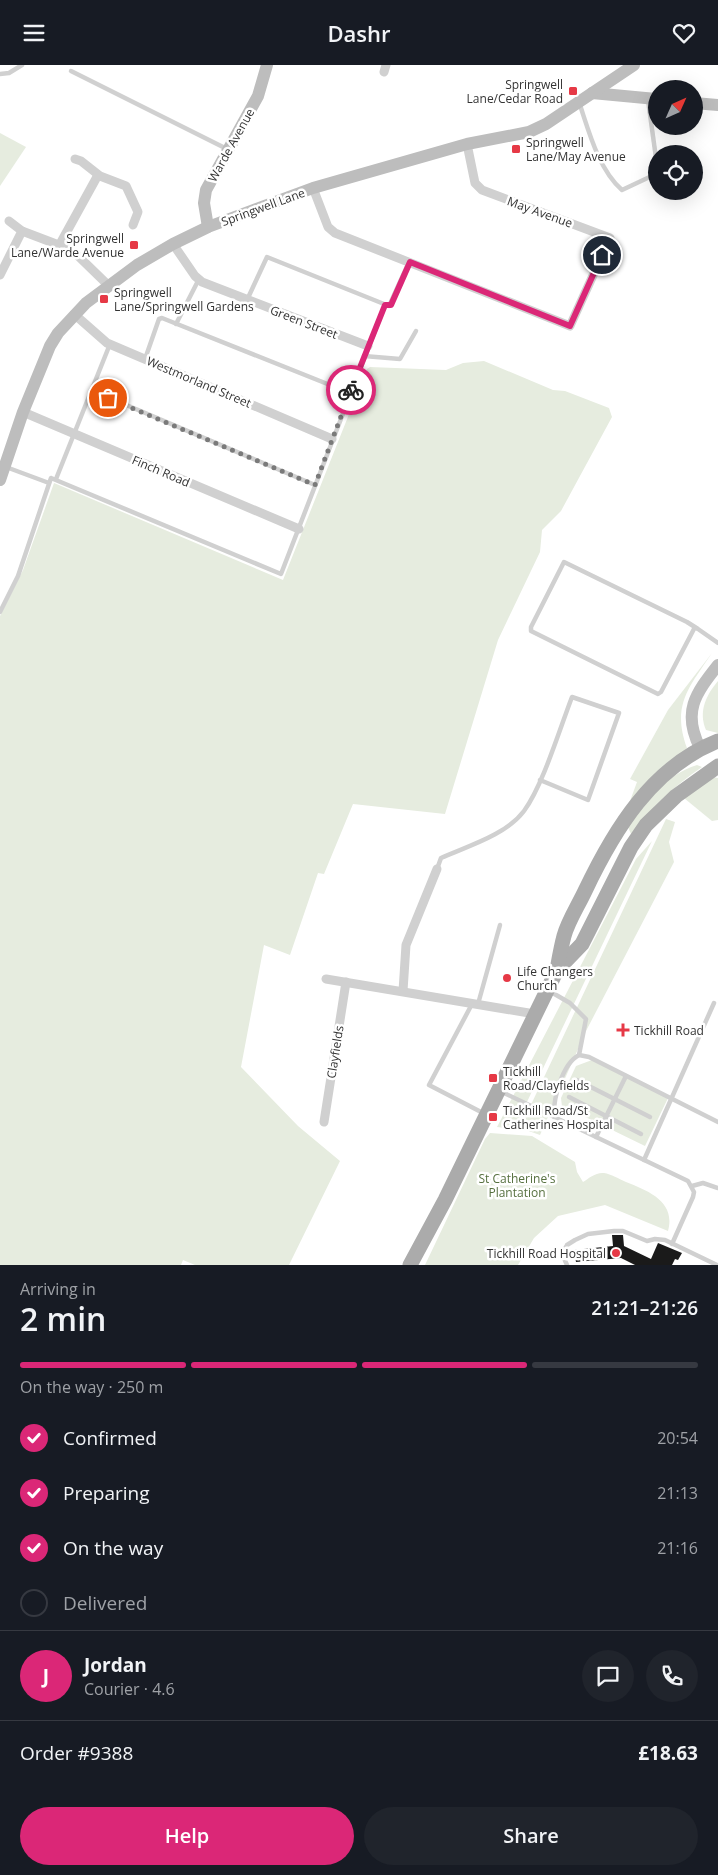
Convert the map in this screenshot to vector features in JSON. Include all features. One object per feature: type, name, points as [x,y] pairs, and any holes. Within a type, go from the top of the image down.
[{"type":"main road","points":[[410,1265],[487,1115],[557,970],[564,935],[594,871],[622,820],[643,794],[671,769],[700,748],[718,741]]},
{"type":"main road","points":[[557,970],[582,944],[630,847],[646,825],[676,795],[718,766],[700,748]]},
{"type":"street","name":"Warde Avenue","points":[[208,227],[204,203],[206,190],[258,96],[267,65]]},
{"type":"street","name":"Springwell Lane","points":[[0,479],[4,458],[50,346],[74,314],[137,265],[173,244],[208,227],[313,188],[467,144],[529,132],[546,124],[579,103],[627,67]]},
{"type":"street","points":[[592,93],[648,99]]},
{"type":"street","points":[[703,104],[718,105]]},
{"type":"street","name":"May Avenue","points":[[410,262],[570,326],[610,238],[482,190],[475,183],[467,144]]},
{"type":"street","points":[[75,159],[81,161],[98,175],[126,187],[138,212],[133,225]]},
{"type":"street","points":[[60,244],[98,175]]},
{"type":"street","points":[[313,188],[328,227],[335,233],[410,262]]},
{"type":"street","points":[[9,221],[22,231],[60,244],[82,258],[109,286]]},
{"type":"street","points":[[0,275],[22,231]]},
{"type":"street","name":"Green Street","points":[[173,244],[199,279],[247,300],[368,346]]},
{"type":"street","name":"Westmorland Street","points":[[74,314],[110,344],[332,439]]},
{"type":"street","name":"Finch Road","points":[[23,413],[299,529]]},
{"type":"street","points":[[700,748],[692,732],[690,719],[692,707],[697,695],[718,665]]},
{"type":"street","points":[[403,991],[406,945],[437,869]]},
{"type":"street","points":[[326,979],[535,1014]]},
{"type":"street","name":"Clayfields","points":[[324,1122],[346,982]]},
{"type":"lane","points":[[0,74],[9,73],[22,65]]},
{"type":"lane","points":[[72,71],[228,150]]},
{"type":"lane","points":[[579,103],[598,153],[616,185],[622,190],[648,179]]},
{"type":"lane","points":[[247,300],[268,257],[385,305],[391,305],[410,262]]},
{"type":"lane","points":[[176,324],[199,279]]},
{"type":"lane","points":[[0,612],[18,576],[51,478],[279,575],[299,529],[385,305]]},
{"type":"lane","points":[[145,359],[159,319],[350,393]]},
{"type":"lane","points":[[364,356],[400,359],[416,331]]},
{"type":"lane","points":[[56,479],[72,434],[110,344]]},
{"type":"lane","points":[[91,390],[315,485]]},
{"type":"lane","points":[[4,458],[49,483]]},
{"type":"lane","points":[[696,627],[661,692],[658,694],[531,631],[531,627],[564,562],[696,627],[718,643]]},
{"type":"lane","points":[[437,869],[441,858],[503,829],[524,811],[540,780],[572,697],[619,713],[588,800],[540,780]]},
{"type":"lane","points":[[487,1115],[429,1085],[475,1004],[500,925]]},
{"type":"lane","points":[[547,990],[570,1003],[586,1019],[579,1055],[570,1065],[556,1091],[554,1117]]},
{"type":"lane","points":[[644,1159],[714,1003]]},
{"type":"lane","points":[[579,1055],[589,1057],[718,1121]]},
{"type":"lane","points":[[596,1137],[626,1076]]},
{"type":"lane","points":[[577,1080],[650,1117]]},
{"type":"lane","points":[[498,1090],[688,1181],[692,1186],[693,1197],[672,1244]]},
{"type":"lane","points":[[569,1097],[641,1134]]},
{"type":"lane","points":[[692,1186],[703,1183],[718,1188]]},
{"type":"lane","points":[[567,1265],[562,1254],[567,1245],[588,1235],[604,1231],[623,1231],[642,1240],[655,1239],[672,1244],[718,1265]]},
{"type":"green space","points":[[0,133],[26,147],[0,186]]},
{"type":"green space","points":[[484,361],[553,390],[565,391],[609,408],[612,417],[561,511],[542,530],[540,552],[498,640],[445,814],[353,804],[324,874],[318,873],[290,955],[264,945],[241,1067],[298,1126],[340,1161],[289,1265],[195,1265],[183,1260],[181,1265],[0,1265],[0,616],[23,570],[54,483],[283,580],[367,369],[370,367],[446,370],[463,363]]},
{"type":"green space","points":[[712,653],[690,686],[682,708],[681,720],[687,748],[630,801],[637,782],[630,779],[668,710]]},
{"type":"green space","points":[[718,681],[718,733],[706,730],[703,710],[710,692]]},
{"type":"green space","points":[[697,765],[702,767],[664,797],[631,834],[628,827],[658,790],[675,775]]},
{"type":"green space","points":[[712,777],[718,778],[718,820],[712,821],[684,798]]},
{"type":"green space","points":[[666,819],[675,822],[669,842],[674,862],[586,1031],[540,1135],[520,1128]]},
{"type":"green space","points":[[652,841],[514,1129],[497,1127],[636,859]]},
{"type":"green space","points":[[592,1060],[668,1098],[645,1146],[569,1109],[563,1115],[561,1098],[576,1066]]},
{"type":"green space","name":"St Catherine's Plantation","points":[[490,1133],[532,1136],[575,1162],[577,1172],[583,1182],[595,1174],[604,1173],[643,1189],[659,1199],[664,1205],[668,1212],[668,1231],[605,1205],[558,1216],[534,1238],[518,1265],[425,1265],[485,1139]]},
{"type":"building","points":[[612,1235],[623,1235],[624,1246],[651,1259],[658,1243],[682,1253],[678,1260],[675,1259],[672,1265],[635,1265],[621,1258],[576,1262],[574,1250],[613,1246]]},
{"type":"way so far","points":[[108,398],[315,485],[351,390]]},
{"type":"place","name":"Springwell Lane/Cedar Road","points":[[573,91]]},
{"type":"place","name":"Springwell Lane/May Avenue","points":[[516,149]]},
{"type":"place","name":"Springwell Lane/Warde Avenue","points":[[134,245]]},
{"type":"place","name":"Springwell Lane/Springwell Gardens","points":[[104,299]]},
{"type":"place","name":"Life Changers Church","points":[[507,978]]},
{"type":"place","name":"Tickhill Road","points":[[623,1030]]},
{"type":"place","name":"Tickhill Road/Clayfields","points":[[493,1078]]},
{"type":"place","name":"Tickhill Road/St Catherines Hospital","points":[[493,1117]]},
{"type":"place","name":"Tickhill Road Hospital","points":[[616,1253]]},
{"type":"route","points":[[351,390],[385,305],[388,307],[391,305],[410,262],[570,326],[602,255]]}]
